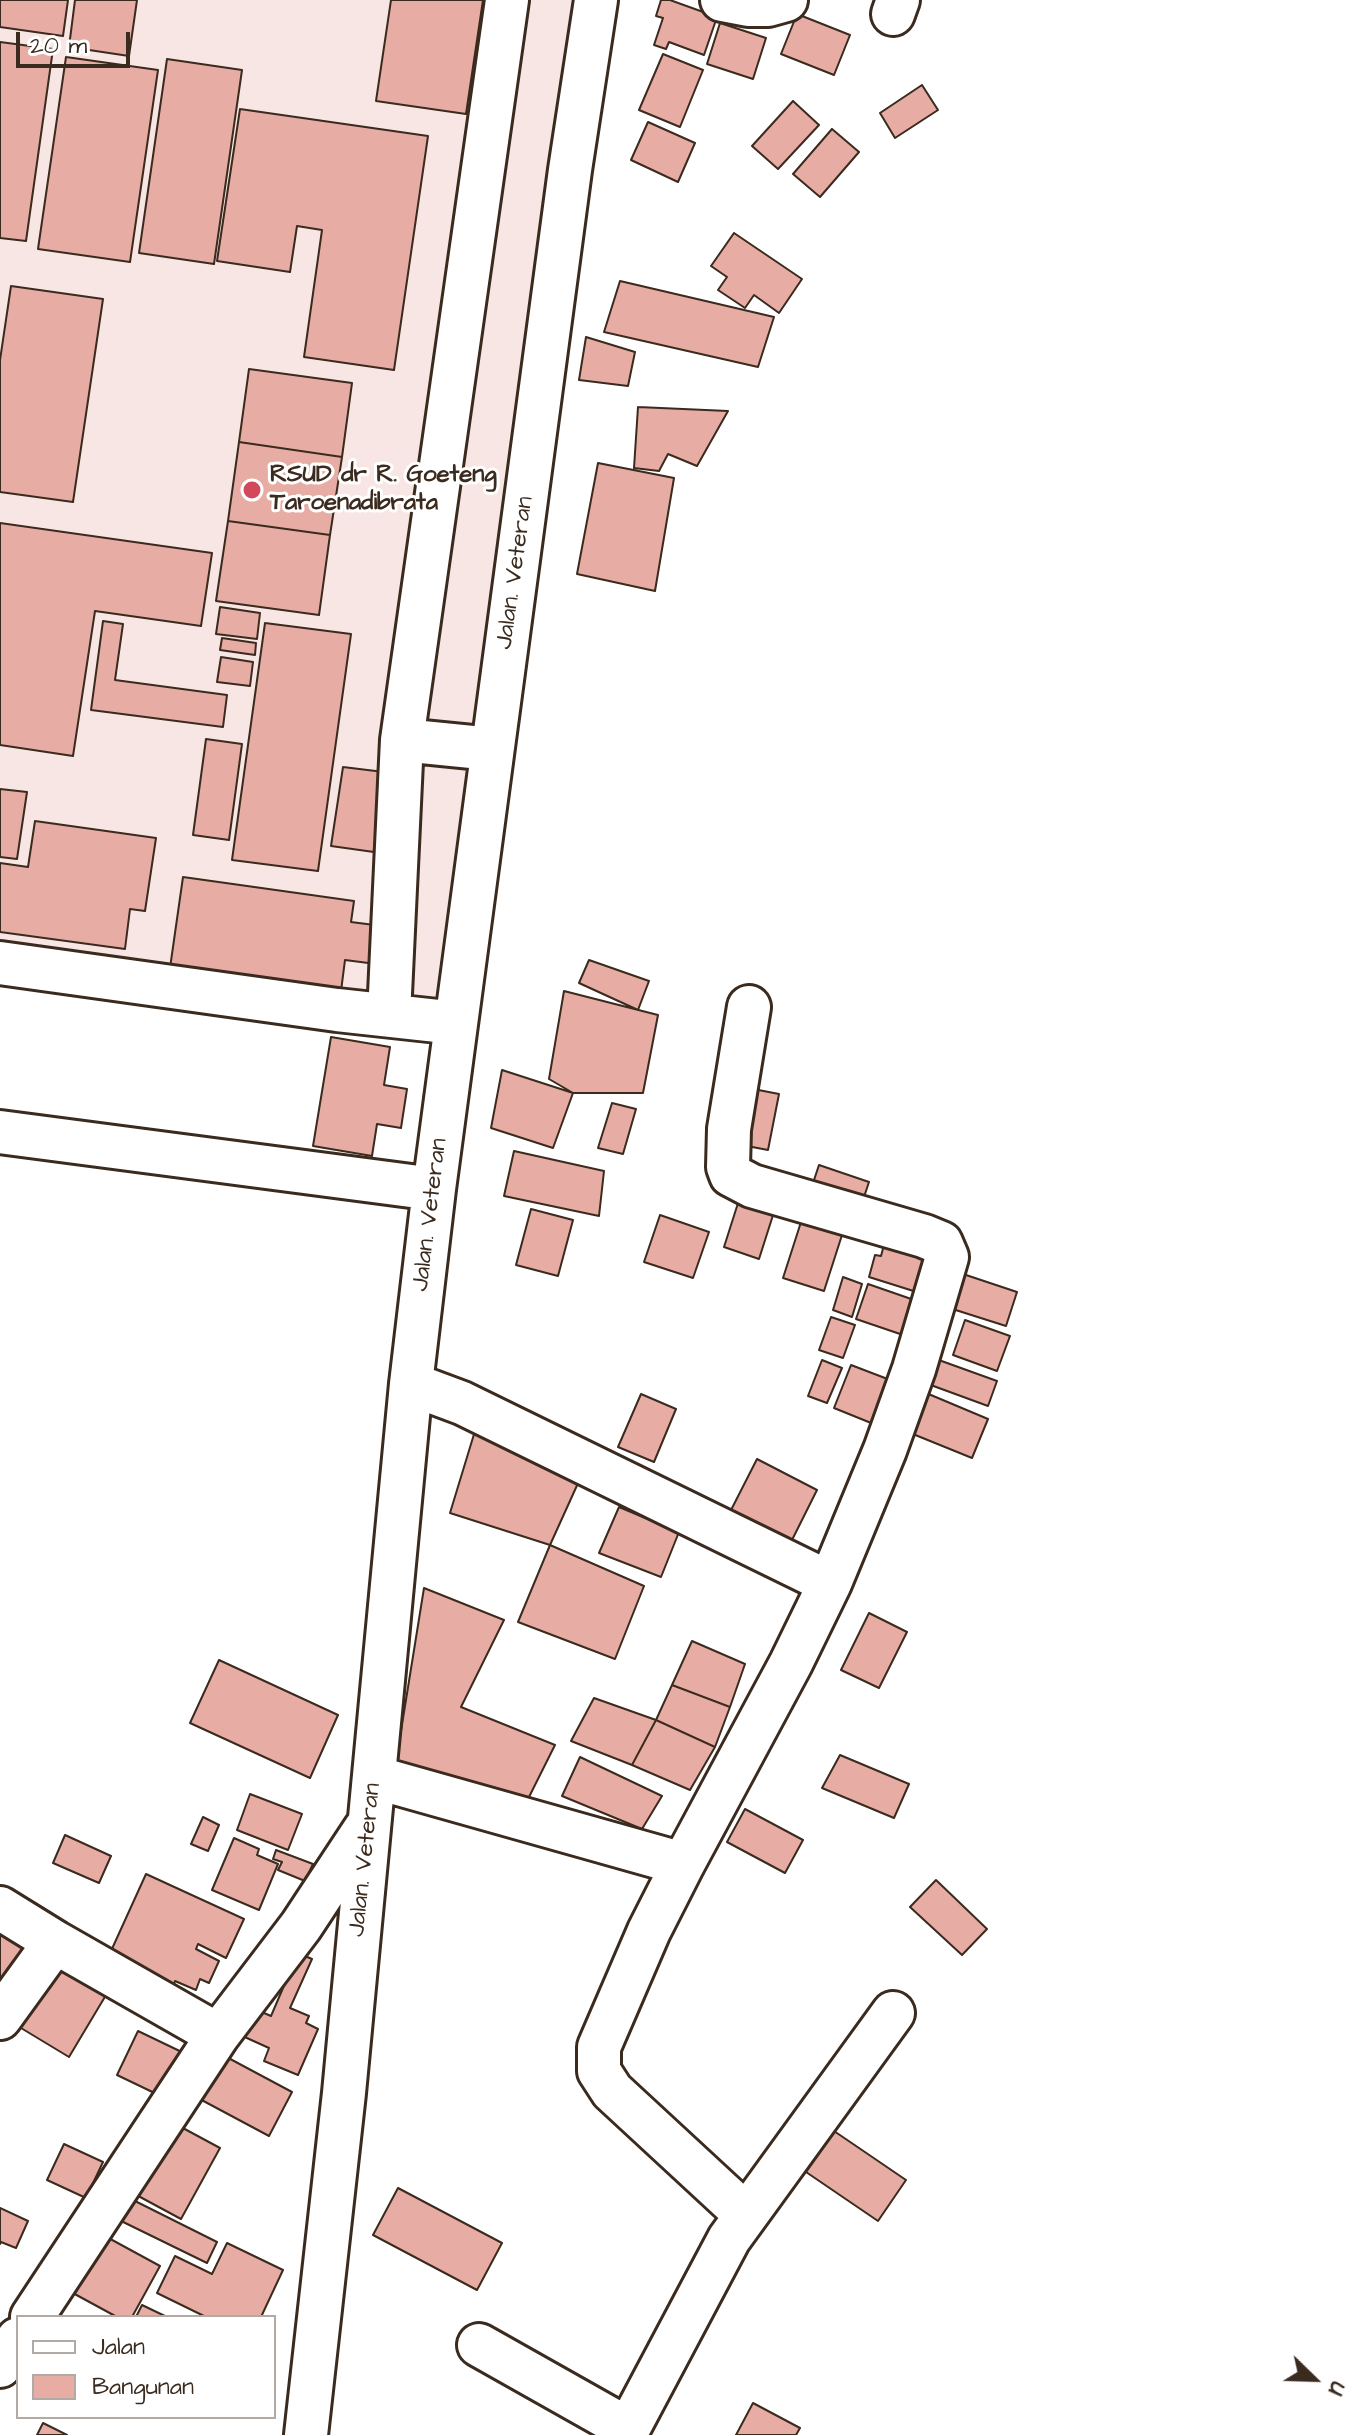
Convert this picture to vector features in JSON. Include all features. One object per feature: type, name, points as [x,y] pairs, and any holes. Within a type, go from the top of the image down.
[{"type":"street","points":[[389,1015],[402,740],[507,0]]},
{"type":"street","name":"Jalan. Veteran","points":[[306,2435],[344,2093],[411,1384],[434,1189],[596,0]]},
{"type":"street","points":[[722,0],[768,5],[786,0]]},
{"type":"street","points":[[402,740],[492,749]]},
{"type":"street","points":[[0,963],[456,1023]]},
{"type":"street","points":[[745,2214],[612,2091],[599,2071],[599,2047],[649,1931],[830,1583],[885,1450],[914,1369],[947,1257],[941,1243],[924,1236],[752,1186],[731,1175],[728,1167],[729,1129],[749,1007]]},
{"type":"street","points":[[0,1132],[434,1189]]},
{"type":"street","points":[[411,1384],[462,1403],[830,1583]]},
{"type":"street","points":[[374,1777],[683,1864]]},
{"type":"street","points":[[33,2315],[218,2035],[301,1926],[368,1824]]},
{"type":"street","points":[[0,1908],[218,2035]]},
{"type":"street","points":[[0,2018],[55,1942]]},
{"type":"street","points":[[479,2345],[627,2432],[729,2239],[893,2013]]},
{"type":"street","points":[[0,2366],[16,2342]]},
{"type":"shaded area","name":"RSUD dr R. Goeteng Taroenadibrata","points":[[0,0],[572,0],[430,1034],[0,981]]},
{"type":"building","points":[[0,0],[68,0],[63,36],[0,27]]},
{"type":"building","points":[[75,0],[137,0],[129,56],[69,47]]},
{"type":"building","points":[[391,0],[483,0],[466,114],[376,101]]},
{"type":"building","points":[[661,0],[670,0],[717,17],[704,55],[669,42],[666,49],[654,45],[663,18],[656,16]]},
{"type":"building","points":[[797,14],[850,35],[834,75],[781,54]]},
{"type":"building","points":[[720,23],[766,38],[753,79],[707,64]]},
{"type":"building","points":[[0,42],[53,49],[26,241],[0,238]]},
{"type":"building","points":[[663,54],[703,70],[680,127],[639,110]]},
{"type":"building","points":[[66,57],[158,70],[130,262],[38,249]]},
{"type":"building","points":[[167,59],[242,70],[214,264],[139,253]]},
{"type":"building","points":[[922,85],[938,110],[895,138],[880,113]]},
{"type":"building","points":[[793,101],[819,125],[778,169],[752,146]]},
{"type":"building","points":[[240,109],[428,136],[394,370],[304,357],[322,230],[297,226],[290,272],[217,261]]},
{"type":"building","points":[[648,122],[695,143],[678,182],[631,160]]},
{"type":"building","points":[[832,129],[859,152],[820,197],[793,174]]},
{"type":"building","points":[[734,233],[802,279],[779,313],[754,295],[745,308],[718,290],[727,277],[711,266]]},
{"type":"building","points":[[620,281],[774,317],[758,367],[604,332]]},
{"type":"building","points":[[11,286],[103,299],[73,502],[0,492],[0,360]]},
{"type":"building","points":[[586,337],[635,352],[628,386],[579,380]]},
{"type":"building","points":[[249,369],[352,383],[342,457],[239,442]]},
{"type":"building","points":[[638,407],[728,411],[697,466],[668,454],[659,471],[634,468]]},
{"type":"building","points":[[239,442],[342,457],[330,535],[228,521]]},
{"type":"building","points":[[598,463],[674,478],[655,591],[577,574]]},
{"type":"building","points":[[228,521],[330,535],[319,615],[216,601]]},
{"type":"building","points":[[0,523],[212,553],[201,626],[95,611],[73,756],[0,745]]},
{"type":"building","points":[[220,607],[260,613],[257,639],[216,634]]},
{"type":"building","points":[[103,621],[123,624],[115,680],[227,695],[223,727],[91,710]]},
{"type":"building","points":[[265,623],[351,634],[318,871],[232,860]]},
{"type":"building","points":[[222,638],[256,643],[255,655],[220,650]]},
{"type":"building","points":[[221,657],[253,662],[250,686],[217,682]]},
{"type":"building","points":[[206,739],[242,744],[229,840],[193,835]]},
{"type":"building","points":[[343,767],[392,773],[381,853],[331,846]]},
{"type":"building","points":[[0,789],[27,792],[17,859],[0,857]]},
{"type":"building","points":[[35,821],[156,838],[145,911],[130,909],[125,949],[0,932],[0,863],[28,867]]},
{"type":"building","points":[[183,877],[354,901],[351,922],[390,927],[384,965],[345,960],[341,991],[170,968]]},
{"type":"building","points":[[589,960],[649,981],[638,1010],[579,983]]},
{"type":"building","points":[[564,991],[658,1015],[643,1093],[573,1093],[549,1079]]},
{"type":"building","points":[[331,1037],[390,1047],[384,1085],[407,1089],[401,1128],[377,1124],[372,1156],[313,1146]]},
{"type":"building","points":[[502,1070],[573,1093],[553,1148],[491,1128]]},
{"type":"building","points":[[743,1087],[779,1094],[768,1150],[731,1143]]},
{"type":"building","points":[[612,1103],[636,1109],[623,1154],[598,1148]]},
{"type":"building","points":[[514,1151],[604,1171],[599,1216],[504,1196]]},
{"type":"building","points":[[819,1165],[869,1182],[861,1206],[811,1189]]},
{"type":"building","points":[[739,1200],[774,1212],[759,1259],[724,1247]]},
{"type":"building","points":[[531,1209],[573,1220],[558,1276],[516,1265]]},
{"type":"building","points":[[660,1215],[709,1232],[693,1278],[644,1262]]},
{"type":"building","points":[[801,1222],[842,1235],[824,1291],[783,1278]]},
{"type":"building","points":[[885,1241],[935,1257],[923,1294],[869,1277],[875,1255],[881,1256]]},
{"type":"building","points":[[954,1271],[1017,1292],[1006,1326],[943,1306]]},
{"type":"building","points":[[843,1277],[862,1284],[852,1317],[833,1310]]},
{"type":"building","points":[[868,1284],[917,1301],[906,1336],[856,1319]]},
{"type":"building","points":[[831,1317],[855,1325],[843,1358],[819,1350]]},
{"type":"building","points":[[965,1320],[1010,1336],[997,1371],[953,1355]]},
{"type":"building","points":[[936,1359],[997,1381],[988,1406],[928,1384]]},
{"type":"building","points":[[822,1360],[842,1368],[827,1403],[808,1396]]},
{"type":"building","points":[[851,1365],[898,1383],[881,1427],[834,1408]]},
{"type":"building","points":[[919,1390],[988,1419],[972,1458],[903,1430]]},
{"type":"building","points":[[641,1394],[676,1409],[654,1462],[618,1447]]},
{"type":"building","points":[[478,1421],[584,1470],[550,1545],[450,1513]]},
{"type":"building","points":[[757,1459],[817,1490],[790,1544],[729,1514]]},
{"type":"building","points":[[619,1507],[679,1532],[661,1577],[599,1553]]},
{"type":"building","points":[[550,1545],[644,1586],[615,1659],[518,1622]]},
{"type":"building","points":[[424,1588],[504,1620],[461,1707],[555,1745],[524,1807],[395,1768]]},
{"type":"building","points":[[869,1613],[907,1632],[879,1688],[841,1670]]},
{"type":"building","points":[[692,1641],[745,1664],[730,1707],[672,1685]]},
{"type":"building","points":[[219,1660],[338,1715],[310,1778],[190,1723]]},
{"type":"building","points":[[672,1685],[730,1707],[715,1747],[656,1720]]},
{"type":"building","points":[[594,1698],[656,1720],[632,1765],[571,1741]]},
{"type":"building","points":[[656,1720],[715,1747],[690,1790],[632,1765]]},
{"type":"building","points":[[840,1755],[909,1784],[894,1818],[822,1788]]},
{"type":"building","points":[[580,1757],[662,1796],[642,1829],[562,1796]]},
{"type":"building","points":[[250,1794],[302,1814],[288,1850],[237,1830]]},
{"type":"building","points":[[745,1809],[803,1840],[785,1873],[727,1842]]},
{"type":"building","points":[[203,1817],[219,1825],[208,1851],[191,1844]]},
{"type":"building","points":[[65,1835],[111,1856],[99,1883],[53,1863]]},
{"type":"building","points":[[234,1838],[259,1849],[257,1855],[278,1864],[259,1910],[212,1890]]},
{"type":"building","points":[[276,1850],[313,1864],[305,1881],[278,1870],[282,1862],[273,1859]]},
{"type":"building","points":[[146,1874],[244,1919],[226,1958],[198,1944],[196,1949],[219,1961],[209,1983],[200,1979],[196,1990],[175,1981],[171,1991],[106,1962]]},
{"type":"building","points":[[936,1880],[987,1929],[962,1955],[910,1907]]},
{"type":"building","points":[[0,1927],[32,1944],[0,1994]]},
{"type":"building","points":[[60,1953],[112,1985],[69,2057],[16,2025]]},
{"type":"building","points":[[298,1953],[312,1959],[290,2008],[309,2016],[306,2023],[318,2029],[298,2075],[264,2061],[269,2048],[238,2034],[250,2007],[271,2016]]},
{"type":"building","points":[[138,2031],[188,2055],[167,2099],[117,2075]]},
{"type":"building","points":[[219,2053],[292,2092],[269,2136],[196,2097]]},
{"type":"building","points":[[168,2120],[220,2148],[181,2219],[129,2191]]},
{"type":"building","points":[[834,2131],[906,2180],[878,2221],[806,2172]]},
{"type":"building","points":[[64,2144],[103,2162],[86,2198],[47,2180]]},
{"type":"building","points":[[398,2188],[502,2243],[477,2290],[373,2235]]},
{"type":"building","points":[[125,2196],[217,2242],[207,2263],[115,2218]]},
{"type":"building","points":[[0,2208],[28,2221],[16,2248],[0,2244]]},
{"type":"building","points":[[103,2235],[160,2266],[133,2315],[113,2315],[71,2292]]},
{"type":"building","points":[[227,2243],[283,2270],[262,2315],[202,2315],[157,2293],[175,2256],[212,2274]]},
{"type":"building","points":[[142,2305],[163,2315],[137,2315]]},
{"type":"building","points":[[753,2403],[800,2428],[796,2435],[736,2435]]},
{"type":"building","points":[[43,2423],[67,2435],[37,2435]]},
{"type":"place","name":"RSUD dr R. Goeteng Taroenadibrata","points":[[252,490]]}]
